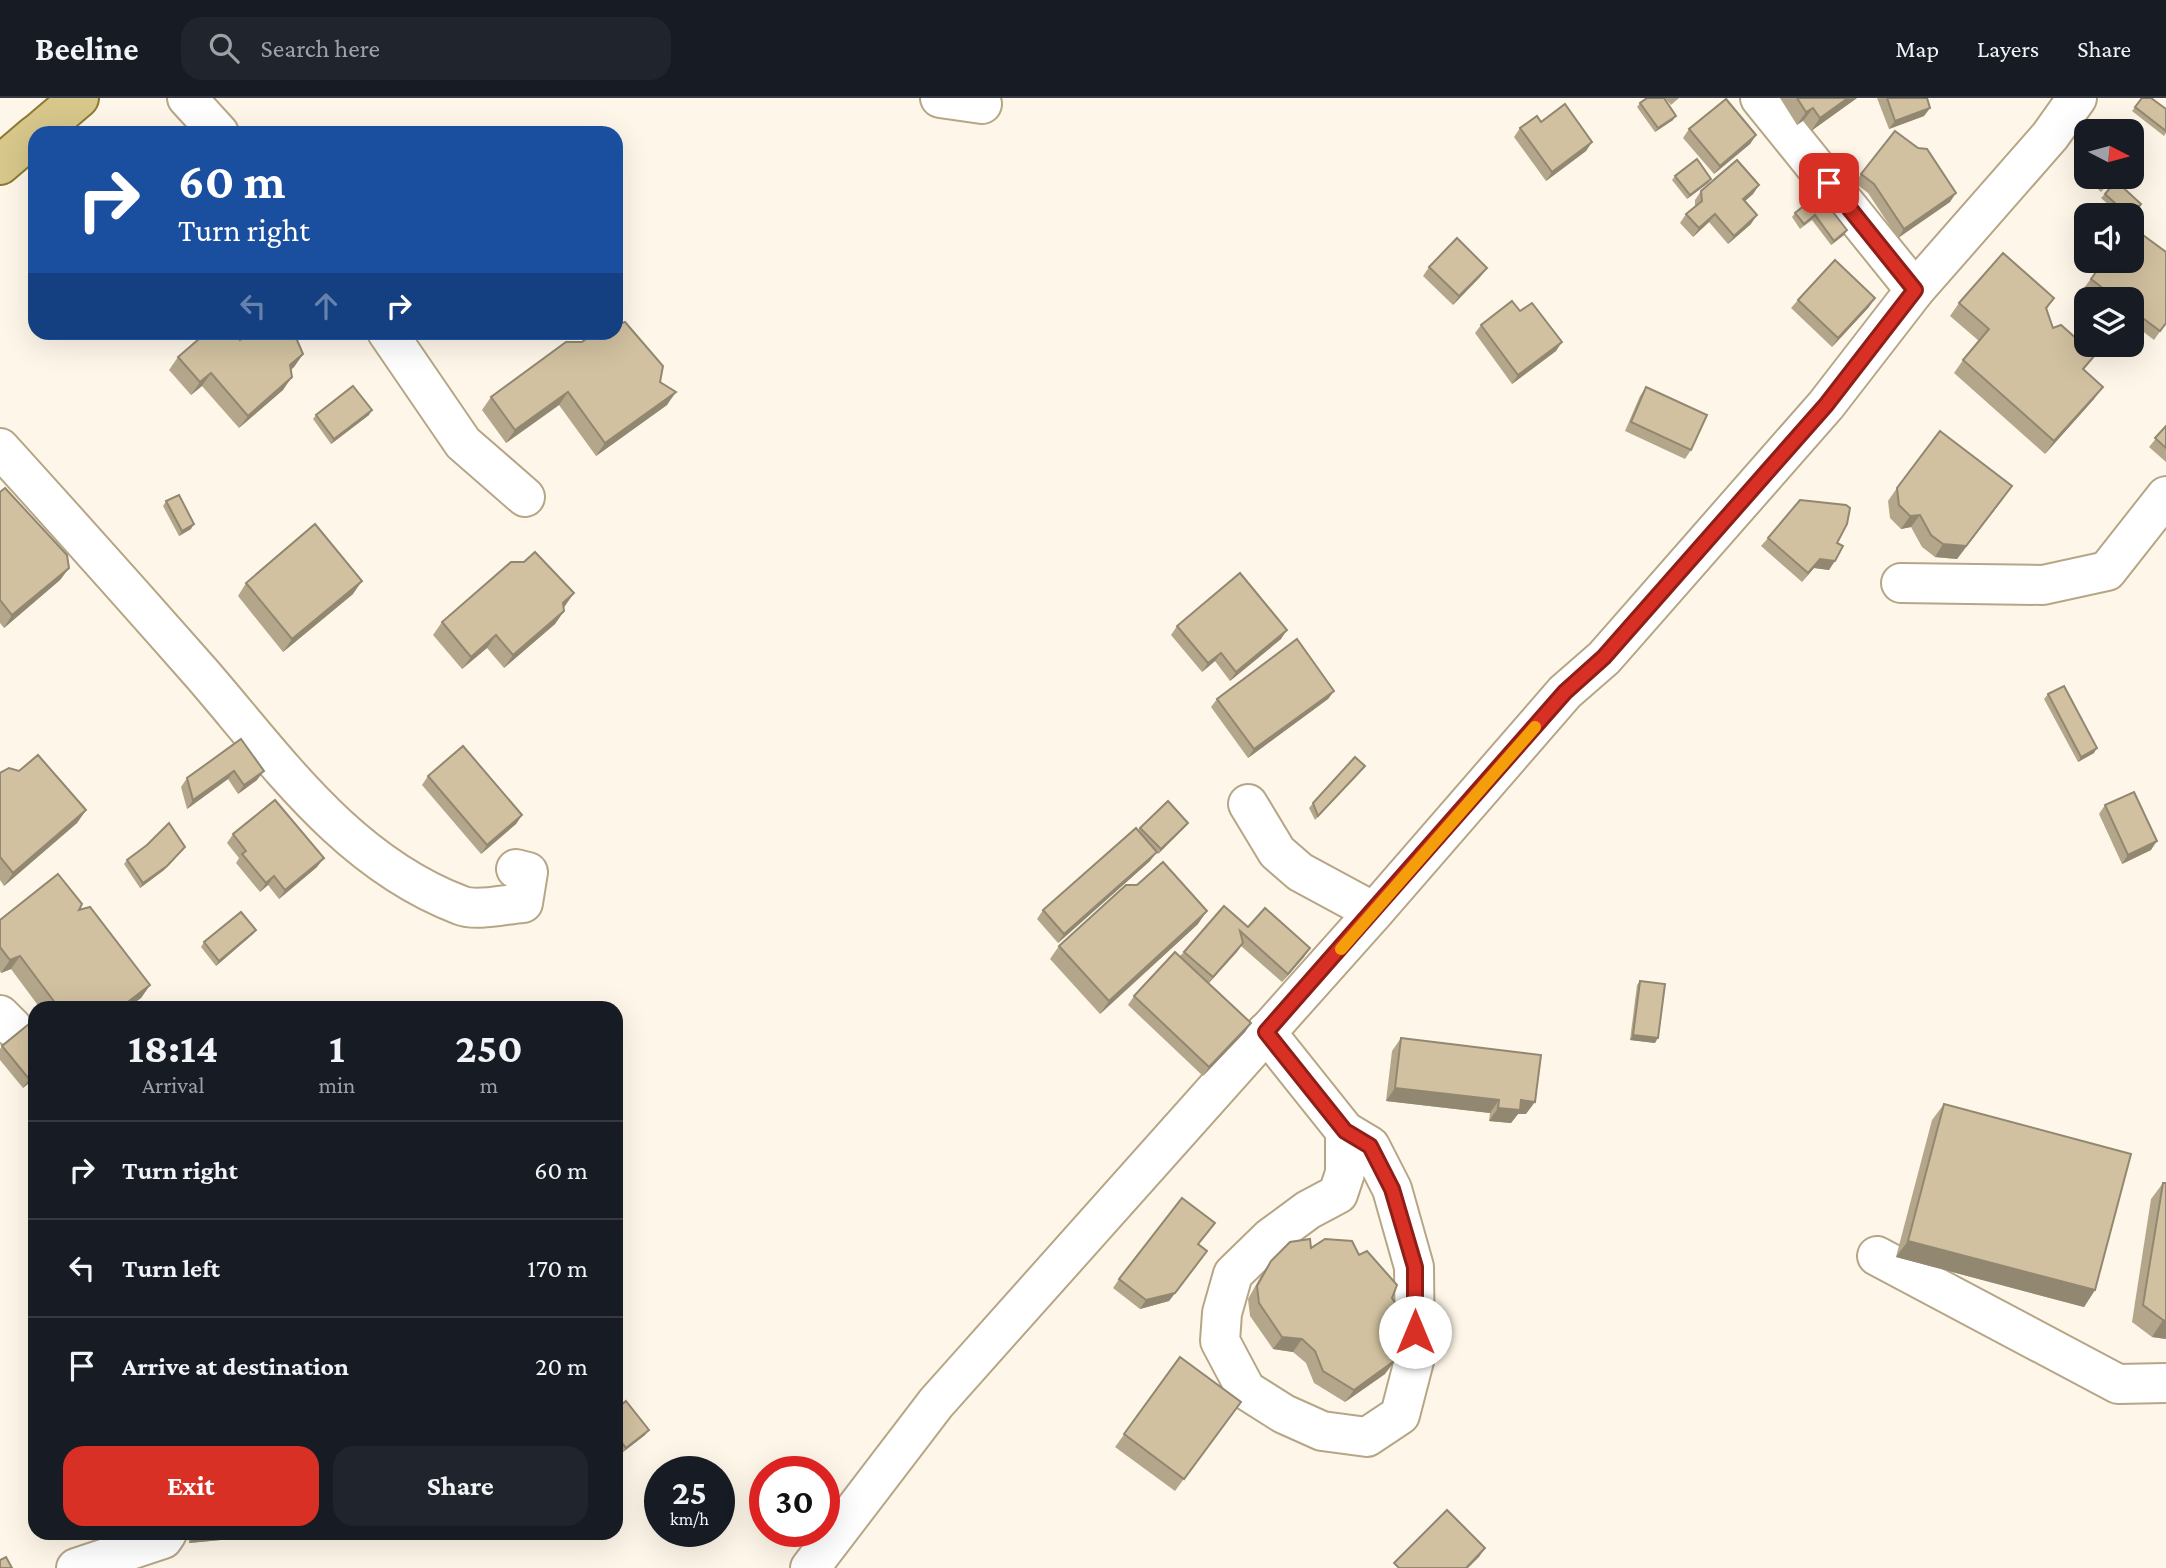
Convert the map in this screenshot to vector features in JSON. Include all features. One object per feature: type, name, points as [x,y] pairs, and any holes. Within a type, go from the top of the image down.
[{"type":"main road","points":[[46,126],[79,98]]},
{"type":"main road","points":[[0,165],[28,141]]},
{"type":"street","points":[[187,98],[213,126]]},
{"type":"street","points":[[940,98],[982,104]]},
{"type":"street","points":[[1760,98],[1915,290]]},
{"type":"street","points":[[810,1568],[936,1403],[1374,912],[1565,692],[1604,657],[1826,405],[1915,290],[2050,136],[2077,98]]},
{"type":"street","points":[[392,340],[463,443],[525,497]]},
{"type":"street","points":[[0,448],[219,694],[278,767],[351,841],[429,891],[463,907],[523,903],[528,872],[516,869]]},
{"type":"street","points":[[1901,583],[2043,585],[2107,571],[2166,496]]},
{"type":"street","points":[[1248,804],[1277,852],[1300,872],[1374,912]]},
{"type":"street","points":[[1266,1032],[1345,1131],[1370,1146],[1386,1178],[1415,1267],[1415,1357],[1399,1415],[1367,1437],[1322,1431],[1284,1414],[1246,1390],[1220,1341],[1222,1313],[1233,1274],[1270,1238],[1308,1210],[1338,1194],[1345,1173],[1345,1131]]},
{"type":"street","points":[[1877,1256],[2118,1384],[2166,1383]]},
{"type":"street","points":[[76,1568],[160,1540]]},
{"type":"building","points":[[1647,98],[1664,98],[1676,116],[1658,128],[1640,103]]},
{"type":"building","points":[[1797,98],[1848,98],[1820,118],[1813,108],[1806,112]]},
{"type":"building","points":[[1887,98],[1927,98],[1930,108],[1895,121]]},
{"type":"building","points":[[2142,98],[2151,98],[2166,109],[2166,131],[2135,107]]},
{"type":"building","points":[[1726,99],[1756,135],[1720,166],[1689,129]]},
{"type":"building","points":[[1565,104],[1592,142],[1552,172],[1520,128],[1537,116],[1541,122]]},
{"type":"building","points":[[1895,131],[1918,148],[1927,149],[1956,193],[1904,229],[1874,184],[1861,174]]},
{"type":"building","points":[[1697,159],[1711,179],[1690,195],[1675,176]]},
{"type":"building","points":[[1737,160],[1759,185],[1743,199],[1757,215],[1734,236],[1715,214],[1699,228],[1686,214],[1702,201],[1701,191]]},
{"type":"building","points":[[2109,189],[2125,189],[2140,203],[2115,203],[2105,194]]},
{"type":"building","points":[[1819,194],[1847,230],[1834,241],[1815,215],[1804,224],[1795,213]]},
{"type":"building","points":[[2144,236],[2166,252],[2166,323],[2160,331],[2144,319],[2144,287],[2101,287],[2091,279],[2095,273],[2144,273]]},
{"type":"building","points":[[1457,238],[1487,268],[1459,296],[1429,267]]},
{"type":"building","points":[[2003,253],[2054,298],[2046,308],[2053,328],[2061,325],[2074,336],[2074,357],[2093,357],[2083,369],[2103,387],[2054,441],[1963,360],[1989,329],[1959,303]]},
{"type":"building","points":[[1835,260],[1875,298],[1838,338],[1798,300]]},
{"type":"building","points":[[1512,301],[1520,311],[1532,303],[1562,342],[1518,375],[1481,325]]},
{"type":"building","points":[[623,323],[663,366],[660,382],[676,392],[605,443],[568,392],[515,430],[491,397],[566,342],[623,340]]},
{"type":"building","points":[[198,340],[297,340],[303,354],[290,365],[292,377],[248,416],[211,373],[200,382],[178,357]]},
{"type":"building","points":[[353,386],[372,410],[334,439],[316,415]]},
{"type":"building","points":[[1646,387],[1707,415],[1691,450],[1631,422]]},
{"type":"building","points":[[2166,426],[2166,448],[2155,438]]},
{"type":"building","points":[[1940,431],[2012,486],[1966,546],[1943,544],[1931,535],[1920,515],[1910,516],[1899,505],[1897,488]]},
{"type":"building","points":[[5,488],[67,555],[69,568],[12,615],[0,600],[0,492]]},
{"type":"building","points":[[179,495],[194,524],[182,531],[166,501]]},
{"type":"building","points":[[1800,500],[1846,505],[1850,508],[1847,524],[1837,543],[1843,546],[1835,561],[1820,559],[1808,573],[1768,538]]},
{"type":"building","points":[[315,524],[362,581],[292,639],[246,583]]},
{"type":"building","points":[[535,552],[574,593],[563,603],[564,611],[513,655],[496,635],[471,657],[442,622],[511,562],[524,562]]},
{"type":"building","points":[[1240,573],[1287,630],[1236,672],[1221,653],[1208,663],[1177,626]]},
{"type":"building","points":[[1297,639],[1334,691],[1254,749],[1217,699]]},
{"type":"building","points":[[2064,686],[2097,748],[2081,757],[2048,694]]},
{"type":"building","points":[[241,739],[264,771],[244,785],[234,771],[193,800],[187,778]]},
{"type":"building","points":[[463,746],[522,815],[487,845],[428,776]]},
{"type":"building","points":[[38,755],[86,810],[13,873],[0,857],[0,773],[9,768],[19,771]]},
{"type":"building","points":[[1355,757],[1365,766],[1318,816],[1313,803]]},
{"type":"building","points":[[2134,792],[2157,841],[2128,855],[2105,805]]},
{"type":"building","points":[[275,800],[324,858],[285,890],[274,876],[266,883],[242,854],[246,851],[233,834]]},
{"type":"building","points":[[1168,801],[1188,823],[1161,849],[1140,828]]},
{"type":"building","points":[[169,823],[185,847],[167,866],[143,883],[127,860]]},
{"type":"building","points":[[1136,828],[1157,852],[1064,934],[1043,910]]},
{"type":"building","points":[[1163,862],[1207,911],[1109,1001],[1059,946],[1126,885],[1137,885]]},
{"type":"building","points":[[58,874],[82,904],[79,910],[90,907],[150,985],[129,1001],[54,1001],[20,956],[10,960],[0,947],[0,920]]},
{"type":"building","points":[[1224,906],[1248,927],[1265,908],[1310,948],[1288,974],[1240,931],[1243,943],[1213,977],[1184,952]]},
{"type":"building","points":[[241,912],[256,930],[219,961],[204,942]]},
{"type":"building","points":[[1175,952],[1251,1023],[1209,1067],[1134,996]]},
{"type":"building","points":[[1640,981],[1665,984],[1658,1038],[1633,1035]]},
{"type":"building","points":[[28,1025],[28,1078],[2,1046]]},
{"type":"building","points":[[1401,1038],[1541,1055],[1535,1102],[1521,1100],[1520,1110],[1498,1108],[1499,1100],[1395,1088]]},
{"type":"building","points":[[1944,1104],[2131,1154],[2095,1290],[1908,1241]]},
{"type":"building","points":[[2163,1183],[2166,1183],[2166,1321],[2143,1305]]},
{"type":"building","points":[[1182,1198],[1215,1223],[1198,1244],[1207,1251],[1175,1293],[1146,1300],[1119,1279]]},
{"type":"building","points":[[1310,1239],[1311,1248],[1325,1239],[1352,1241],[1359,1255],[1367,1251],[1397,1285],[1392,1298],[1407,1322],[1407,1345],[1394,1361],[1354,1390],[1323,1371],[1315,1351],[1302,1339],[1282,1337],[1259,1303],[1257,1286],[1271,1261],[1290,1242]]},
{"type":"building","points":[[1180,1357],[1241,1402],[1184,1479],[1124,1434]]},
{"type":"building","points":[[626,1401],[649,1430],[626,1448],[623,1444],[623,1403]]},
{"type":"building","points":[[1447,1510],[1485,1548],[1466,1568],[1399,1568],[1394,1563]]},
{"type":"building","points":[[6,1557],[12,1568],[0,1568],[0,1560]]},
{"type":"slow traffic","points":[[1341,949],[1535,727]]},
{"type":"route","points":[[1415,1332],[1415,1267],[1392,1189],[1370,1146],[1345,1131],[1266,1032],[1565,692],[1604,657],[1826,405],[1915,290],[1829,183]]}]
